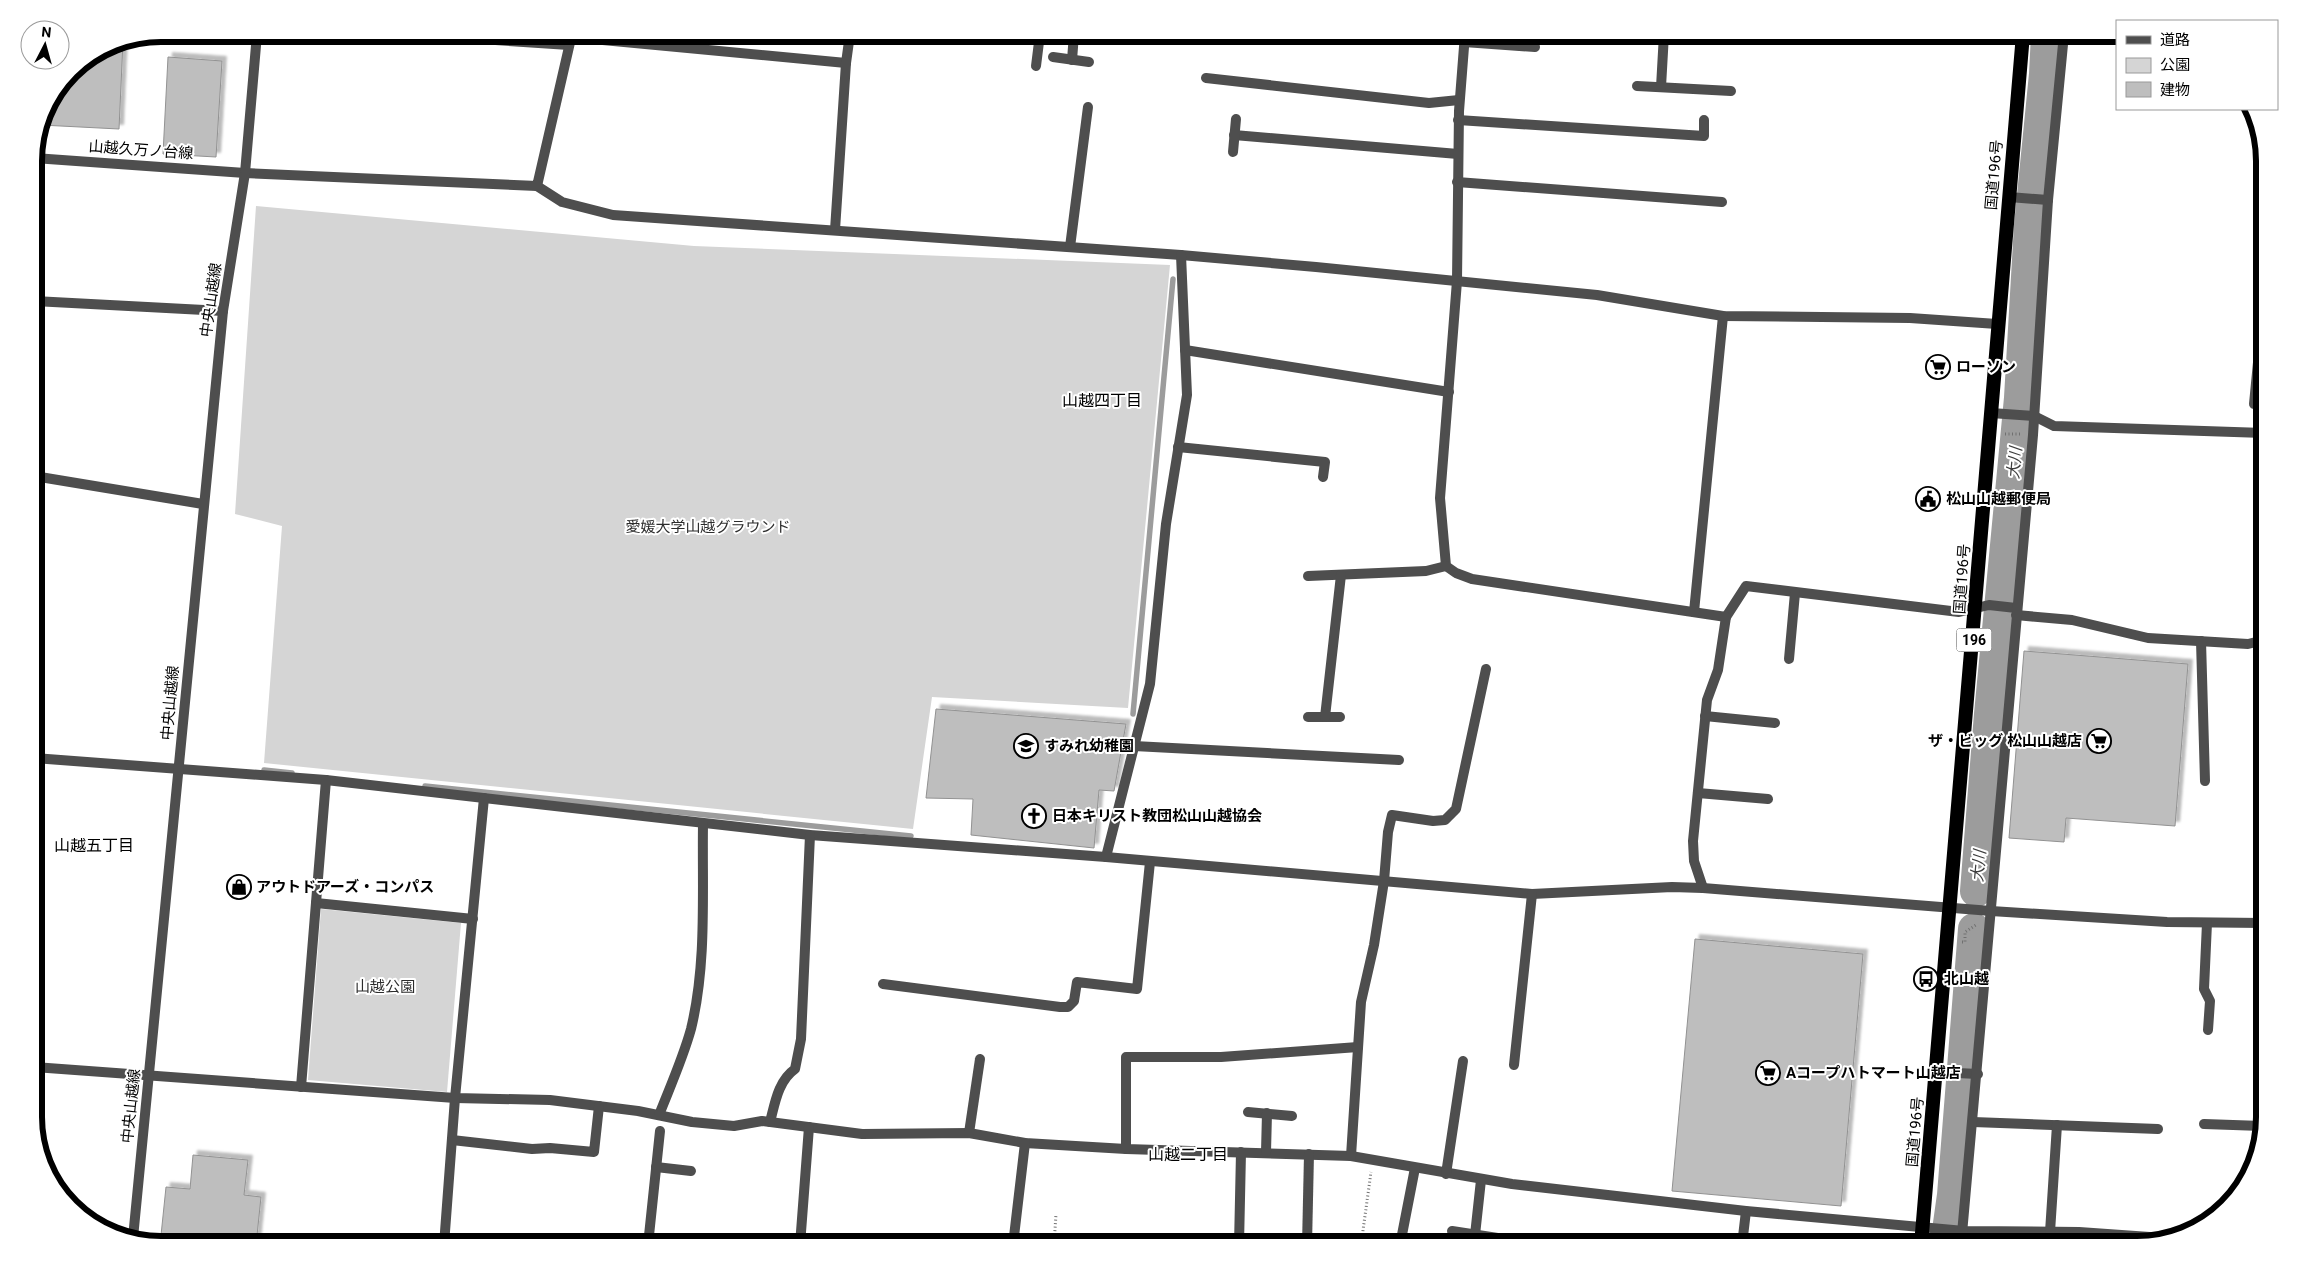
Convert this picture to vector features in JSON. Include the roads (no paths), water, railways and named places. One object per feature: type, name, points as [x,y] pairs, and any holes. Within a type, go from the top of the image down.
[{"type":"highway","name":"国道196号","points":[[1922,1236],[1950,908],[1983,606],[1991,413],[1997,324],[2022,42]]},
{"type":"street","name":"中央山越線","points":[[134,1233],[223,312],[245,172],[256,42]]},
{"type":"street","points":[[569,42],[537,186],[562,202],[612,215],[1181,255],[1597,295],[1723,316],[1910,318],[1997,324]]},
{"type":"street","points":[[604,42],[846,63]]},
{"type":"street","points":[[835,230],[849,42]]},
{"type":"street","points":[[1036,66],[1039,42]]},
{"type":"street","points":[[1072,60],[1073,42]]},
{"type":"street","points":[[1446,566],[1440,498],[1457,281],[1458,120],[1464,42]]},
{"type":"street","points":[[1496,42],[1535,47]]},
{"type":"street","points":[[1661,87],[1664,42]]},
{"type":"street","points":[[1961,1236],[1973,1122],[1987,911],[2031,416],[2046,200],[2063,42]]},
{"type":"street","points":[[1053,57],[1089,62]]},
{"type":"street","points":[[1206,78],[1429,103],[1460,100]]},
{"type":"street","points":[[1637,86],[1731,91]]},
{"type":"street","points":[[1070,247],[1088,107]]},
{"type":"street","points":[[1233,152],[1236,119]]},
{"type":"street","points":[[1458,120],[1704,136],[1704,120]]},
{"type":"street","points":[[1234,135],[1458,154]]},
{"type":"street","name":"山越久万ノ台線","points":[[43,159],[245,172],[537,186]]},
{"type":"street","points":[[1457,182],[1722,202]]},
{"type":"street","points":[[2009,197],[2046,200]]},
{"type":"street","points":[[1106,857],[1150,684],[1166,524],[1187,395],[1181,255]]},
{"type":"street","points":[[43,301],[223,312]]},
{"type":"street","points":[[1694,612],[1723,316]]},
{"type":"street","points":[[1185,350],[1449,392]]},
{"type":"street","points":[[2254,404],[2255,393]]},
{"type":"street","points":[[1991,413],[2031,416],[2054,426],[2255,434]]},
{"type":"street","points":[[1178,447],[1324,462],[1323,477]]},
{"type":"street","points":[[43,477],[204,504]]},
{"type":"street","points":[[1308,576],[1426,571],[1446,566],[1456,573],[1472,579],[1726,617]]},
{"type":"street","points":[[1325,717],[1341,574]]},
{"type":"street","points":[[1703,888],[1694,861],[1693,841],[1707,700],[1718,670],[1726,617],[1746,586],[1959,612],[1983,606],[2014,610],[2072,620],[2148,638],[2248,644],[2256,642]]},
{"type":"street","points":[[1789,659],[1796,593]]},
{"type":"street","points":[[2201,641],[2205,781]]},
{"type":"street","points":[[1351,1156],[1361,1002],[1374,945],[1384,881],[1388,832],[1392,815],[1432,821],[1445,820],[1456,809],[1486,669]]},
{"type":"street","points":[[1705,716],[1776,723]]},
{"type":"street","points":[[1308,717],[1340,717]]},
{"type":"street","points":[[1134,746],[1399,760]]},
{"type":"street","points":[[43,759],[326,780],[810,835],[1106,857],[1532,894],[1672,886],[1888,901],[1987,911],[2207,923],[2256,923]]},
{"type":"street","points":[[301,1087],[326,780]]},
{"type":"street","points":[[1698,793],[1768,799]]},
{"type":"street","points":[[445,1236],[455,1098],[484,798]]},
{"type":"street","points":[[659,1115],[690,1030],[698,990],[702,950],[703,824]]},
{"type":"street","points":[[770,1122],[781,1085],[795,1069],[801,1039],[810,835]]},
{"type":"street","points":[[883,984],[1060,1007],[1068,1007],[1074,1001],[1077,982],[1137,989],[1150,862]]},
{"type":"street","points":[[1514,1065],[1532,894]]},
{"type":"street","points":[[316,904],[473,919]]},
{"type":"street","points":[[2207,923],[2204,989],[2210,1001],[2208,1030]]},
{"type":"street","points":[[1126,1149],[1126,1057],[1221,1057],[1358,1047]]},
{"type":"street","points":[[969,1134],[980,1060]]},
{"type":"street","points":[[1446,1174],[1463,1061]]},
{"type":"street","points":[[43,1068],[455,1098],[550,1100],[659,1115],[692,1122],[734,1126],[770,1122],[862,1134],[969,1134],[1025,1143],[1126,1149],[1351,1156],[1480,1180],[1746,1210],[1961,1231],[2050,1232],[2084,1236]]},
{"type":"street","points":[[1936,1072],[1975,1074]]},
{"type":"street","points":[[452,1140],[532,1149],[550,1148],[594,1152],[599,1106]]},
{"type":"street","points":[[1248,1112],[1292,1116]]},
{"type":"street","points":[[1266,1152],[1267,1113]]},
{"type":"street","points":[[1973,1122],[2158,1129]]},
{"type":"street","points":[[2204,1124],[2255,1126]]},
{"type":"street","points":[[2050,1232],[2057,1125]]},
{"type":"street","points":[[801,1236],[809,1127]]},
{"type":"street","points":[[649,1236],[660,1131]]},
{"type":"street","points":[[1014,1236],[1025,1143]]},
{"type":"street","points":[[1239,1236],[1241,1152]]},
{"type":"street","points":[[1307,1236],[1309,1154]]},
{"type":"street","points":[[656,1167],[691,1171]]},
{"type":"street","points":[[1402,1236],[1415,1168]]},
{"type":"street","points":[[1475,1234],[1480,1180]]},
{"type":"street","points":[[1743,1236],[1746,1210]]},
{"type":"street","points":[[1452,1231],[1487,1236]]},
{"type":"waterway","name":"大川","points":[[1976,891],[1990,714],[2020,398],[2030,225],[2047,42]]},
{"type":"waterway","points":[[1133,714],[1173,279]]},
{"type":"waterway","points":[[264,770],[292,773]]},
{"type":"waterway","points":[[425,786],[911,836]]},
{"type":"waterway","name":"大川","points":[[1947,1236],[1953,1195],[1974,929]]},
{"type":"place","name":"ローソン","points":[[1938,367]]},
{"type":"place","name":"松山山越郵便局","points":[[1928,499]]},
{"type":"place","name":"ザ・ビッグ 松山山越店","points":[[2099,741]]},
{"type":"place","name":"すみれ幼稚園","points":[[1026,746]]},
{"type":"place","name":"日本キリスト教団松山山越協会","points":[[1034,816]]},
{"type":"place","name":"アウトドアーズ・コンパス","points":[[239,887]]},
{"type":"place","name":"北山越","points":[[1926,979]]},
{"type":"place","name":"Aコープハトマート山越店","points":[[1768,1073]]},
{"type":"district","name":"山越四丁目","points":[[1102,400]]},
{"type":"district","name":"山越五丁目","points":[[94,845]]},
{"type":"district","name":"山越二丁目","points":[[1188,1154]]},
{"type":"park label","name":"愛媛大学山越グラウンド","points":[[708,527]]},
{"type":"park label","name":"山越公園","points":[[385,987]]}]
